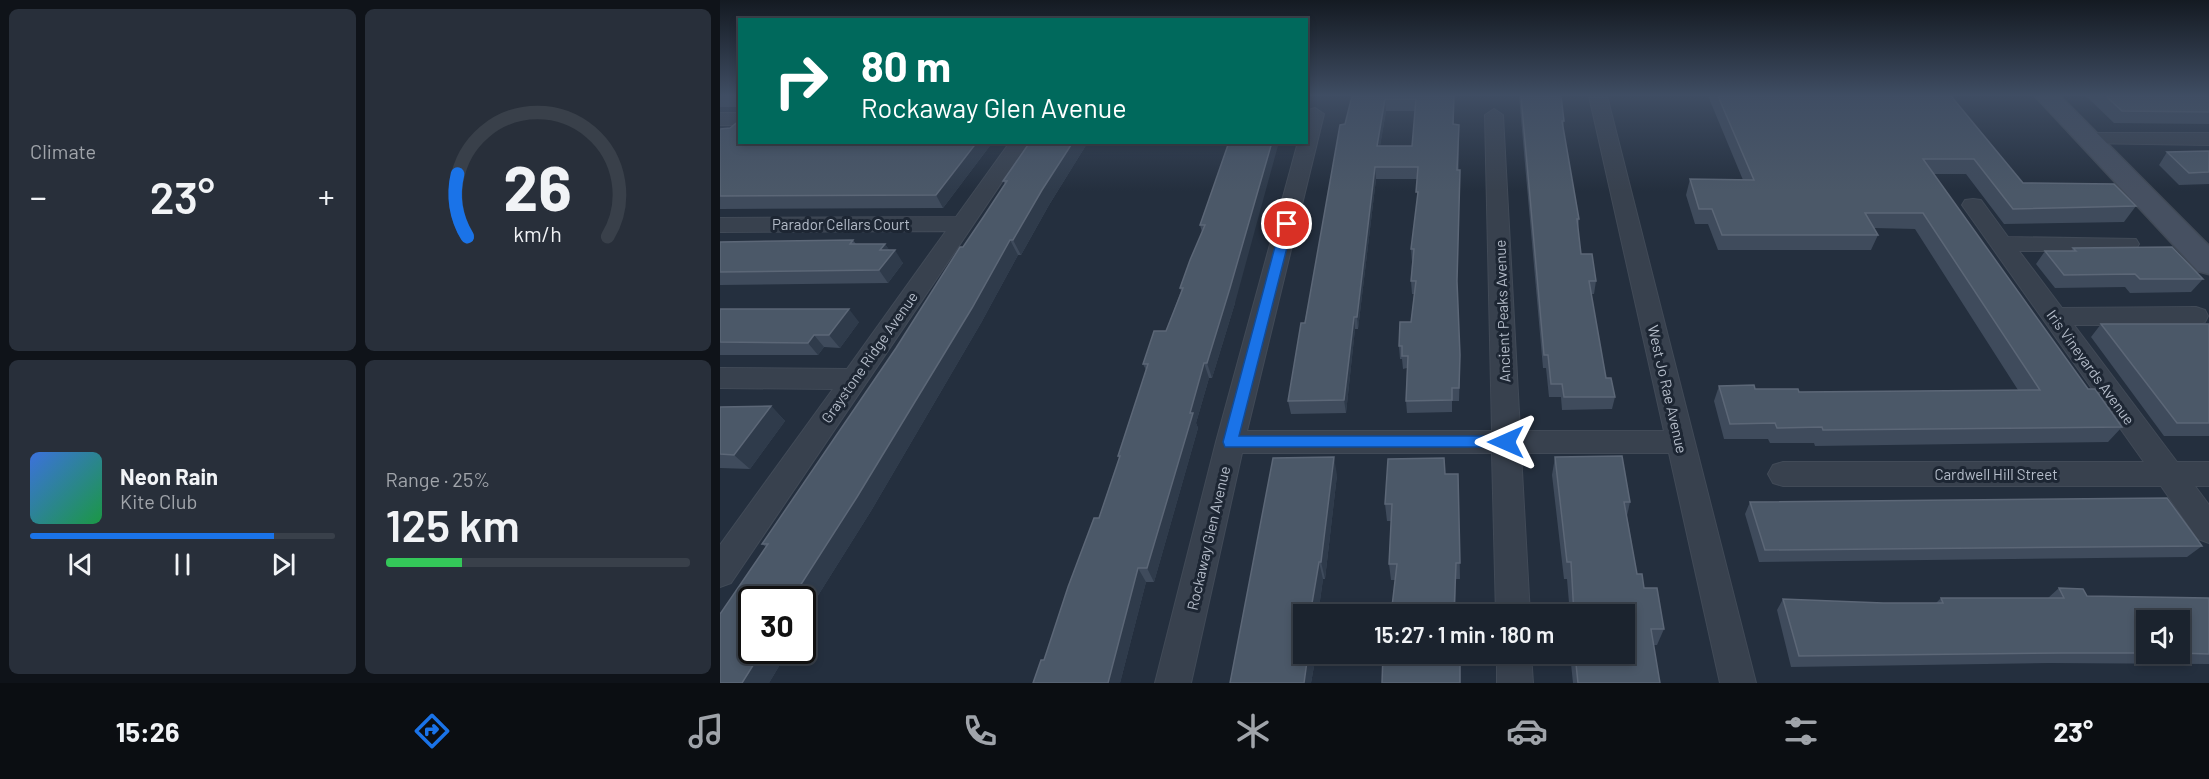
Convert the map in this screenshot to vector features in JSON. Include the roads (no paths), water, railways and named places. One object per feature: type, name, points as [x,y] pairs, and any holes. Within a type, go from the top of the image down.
[{"type":"street","name":"Ancient Peaks Avenue","points":[[1494,128],[1513,604]]},
{"type":"street","name":"West Jo Rae Avenue","points":[[1606,128],[1738,683]]},
{"type":"street","points":[[2079,128],[2209,264]]},
{"type":"street","points":[[2090,139],[2209,139]]},
{"type":"street","name":"Graystone Ridge Avenue","points":[[720,572],[1019,144]]},
{"type":"street","name":"Rockaway Glen Avenue","points":[[1173,683],[1230,442],[1307,144]]},
{"type":"street","name":"Iris Vineyards Avenue","points":[[1973,205],[2209,530]]},
{"type":"street","name":"Parador Cellars Court","points":[[720,225],[961,224]]},
{"type":"street","points":[[2001,244],[2128,244]]},
{"type":"street","points":[[2054,317],[2196,316]]},
{"type":"street","points":[[720,378],[854,379]]},
{"type":"street","points":[[1230,442],[1681,442]]},
{"type":"street","name":"Cardwell Hill Street","points":[[1783,474],[2209,474]]},
{"type":"street","points":[[1514,664],[1515,683]]}]
